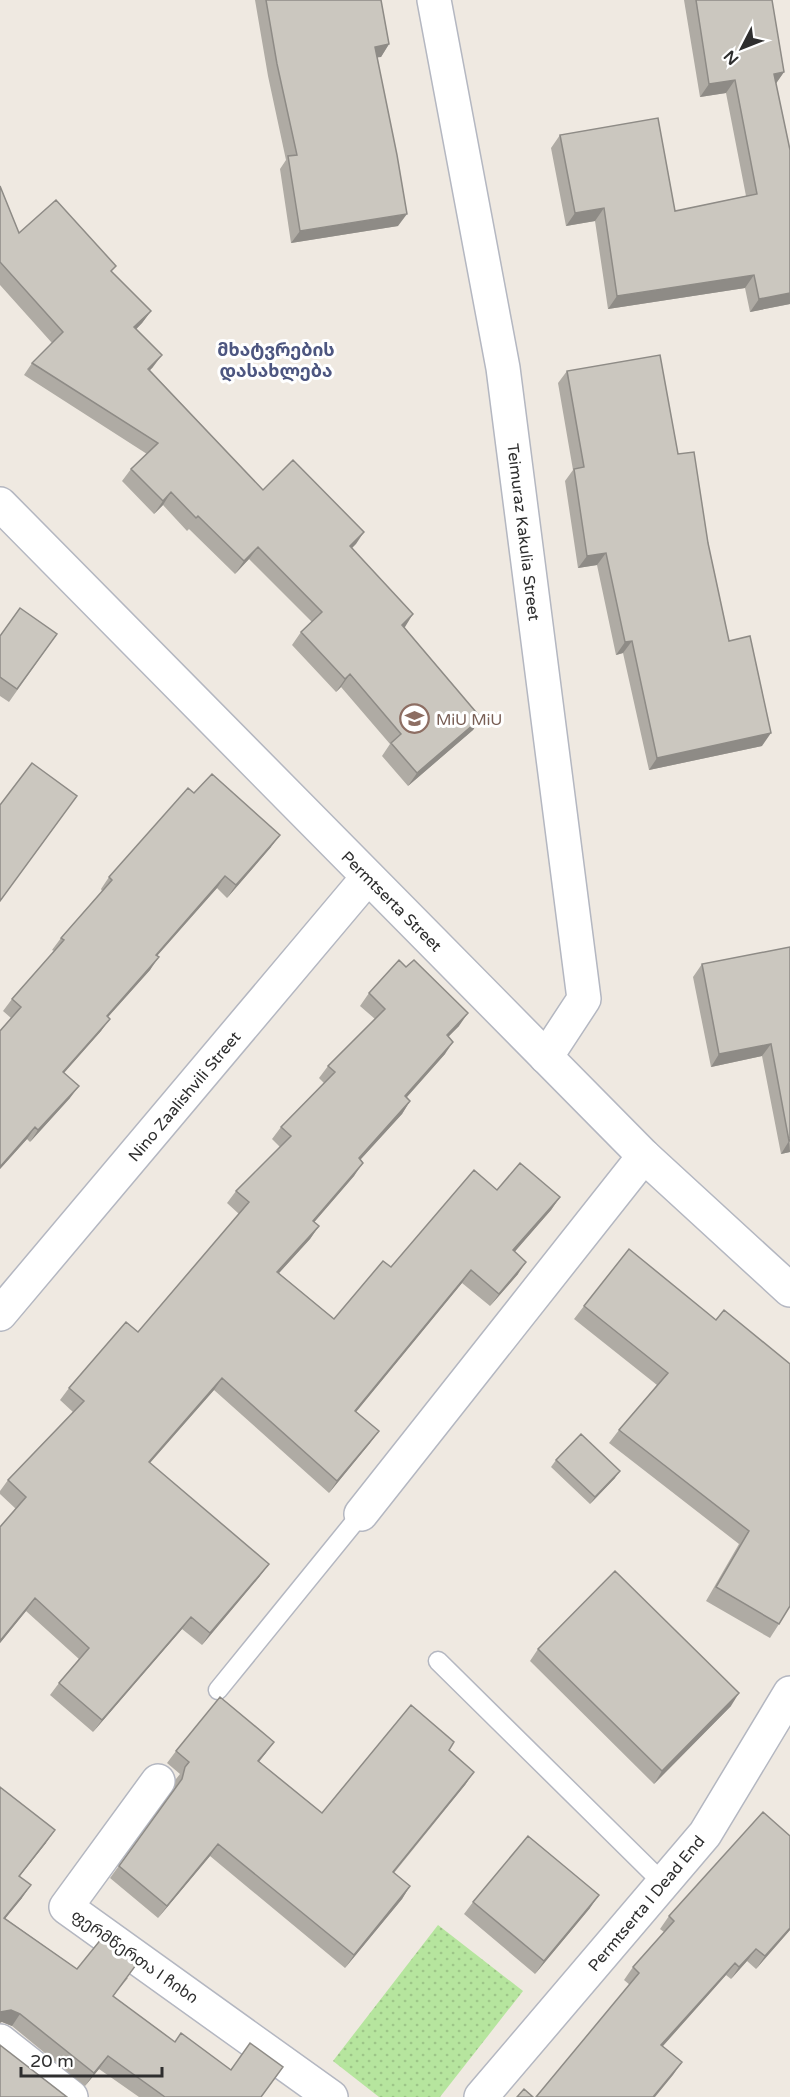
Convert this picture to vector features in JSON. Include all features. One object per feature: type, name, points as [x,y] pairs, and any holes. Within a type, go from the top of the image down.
[{"type":"street","name":"Teimuraz Kakulia Street","points":[[434,0],[502,368],[584,999],[546,1057]]},
{"type":"street","name":"Permtserta Street","points":[[0,504],[644,1156],[790,1290]]},
{"type":"street","name":"Nino Zaalishvili Street","points":[[0,1314],[368,877]]},
{"type":"street","points":[[361,1514],[644,1156]]},
{"type":"street","name":"Permtserta I Dead End","points":[[481,2097],[705,1834],[790,1693]]},
{"type":"street","name":"ფერმწერთა I ჩიხი","points":[[158,1780],[66,1907],[331,2097]]},
{"type":"street","points":[[0,2041],[71,2097]]},
{"type":"lane","points":[[218,1690],[361,1514]]},
{"type":"lane","points":[[438,1661],[663,1883]]},
{"type":"green space","points":[[438,1925],[523,1991],[440,2097],[379,2097],[333,2061]]},
{"type":"building","points":[[266,0],[381,0],[389,44],[375,47],[407,214],[300,231],[288,156],[297,155]]},
{"type":"building","points":[[696,0],[772,0],[784,72],[774,74],[790,150],[790,293],[759,299],[754,275],[617,296],[604,208],[575,213],[560,135],[658,118],[675,211],[757,194],[735,80],[709,84]]},
{"type":"building","points":[[0,186],[19,233],[56,200],[116,266],[111,271],[151,311],[134,327],[162,355],[148,369],[263,490],[293,460],[364,532],[350,546],[413,614],[402,625],[481,718],[417,773],[391,743],[401,734],[350,674],[345,679],[301,632],[322,612],[258,547],[244,561],[171,492],[163,501],[131,469],[158,443],[32,363],[63,332],[0,262]]},
{"type":"building","points":[[660,355],[678,454],[694,452],[708,543],[729,641],[750,636],[771,733],[657,758],[632,641],[625,642],[606,553],[587,556],[574,469],[584,467],[567,371]]},
{"type":"building","points":[[20,608],[57,634],[17,689],[0,677],[0,636]]},
{"type":"building","points":[[32,763],[77,796],[0,901],[0,805]]},
{"type":"building","points":[[212,774],[280,835],[236,885],[225,876],[156,955],[159,957],[107,1016],[110,1019],[63,1072],[79,1086],[38,1130],[35,1127],[0,1167],[0,1031],[21,1007],[12,999],[64,940],[61,938],[112,880],[109,877],[188,788],[194,793]]},
{"type":"building","points":[[790,947],[789,1141],[771,1044],[719,1054],[702,964]]},
{"type":"building","points":[[399,960],[406,967],[414,960],[468,1013],[447,1035],[453,1042],[405,1096],[410,1101],[359,1158],[363,1163],[313,1221],[319,1226],[277,1272],[334,1319],[383,1261],[391,1267],[474,1170],[497,1190],[520,1163],[560,1197],[513,1250],[526,1262],[499,1294],[471,1270],[355,1411],[379,1431],[337,1481],[222,1378],[149,1462],[269,1564],[210,1633],[191,1617],[102,1720],[59,1683],[89,1648],[35,1598],[0,1641],[0,1527],[26,1497],[8,1480],[84,1401],[69,1388],[126,1322],[138,1332],[249,1202],[236,1191],[291,1136],[281,1127],[335,1072],[328,1066],[385,1009],[369,993]]},
{"type":"building","points":[[629,1249],[716,1320],[724,1310],[790,1364],[790,1606],[779,1624],[716,1587],[749,1531],[619,1430],[668,1373],[584,1306]]},
{"type":"building","points":[[581,1434],[620,1471],[595,1497],[556,1460]]},
{"type":"building","points":[[615,1571],[739,1693],[662,1771],[538,1649]]},
{"type":"building","points":[[220,1697],[274,1742],[258,1761],[322,1813],[411,1705],[454,1742],[449,1750],[474,1772],[393,1872],[410,1886],[354,1955],[218,1844],[167,1906],[119,1866],[182,1779],[189,1762],[176,1751]]},
{"type":"building","points":[[0,1787],[55,1830],[19,1876],[31,1885],[4,1918],[77,1969],[102,1938],[136,1965],[113,1996],[175,2042],[181,2033],[231,2070],[250,2043],[283,2067],[261,2097],[165,2097],[108,2056],[94,2073],[20,2014],[11,2010],[0,2012]]},
{"type":"building","points":[[763,1812],[790,1836],[790,1928],[765,1956],[756,1949],[739,1967],[735,1963],[661,2045],[682,2062],[653,2097],[536,2097],[639,1973],[633,1967],[674,1921],[669,1916]]},
{"type":"building","points":[[528,1836],[599,1895],[544,1961],[473,1902]]},
{"type":"building","points":[[0,2045],[67,2097],[0,2097]]},
{"type":"building","points":[[524,2089],[533,2097],[517,2097]]},
{"type":"place","name":"MiU MiU","points":[[415,719]]},
{"type":"district","name":"მხატვრების დასახლება","points":[[276,360]]}]
